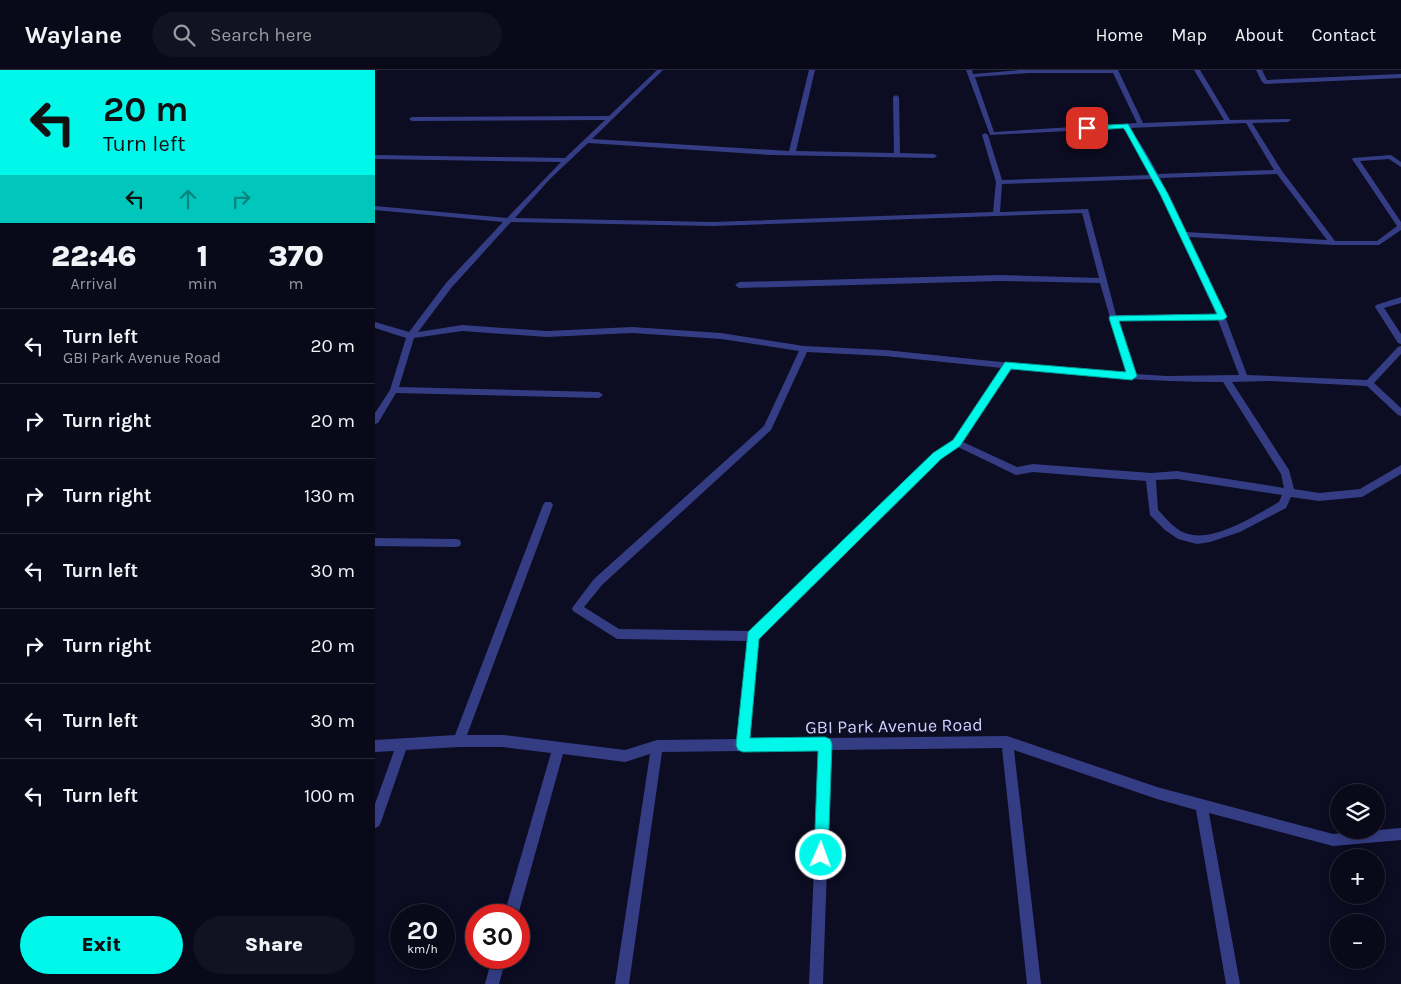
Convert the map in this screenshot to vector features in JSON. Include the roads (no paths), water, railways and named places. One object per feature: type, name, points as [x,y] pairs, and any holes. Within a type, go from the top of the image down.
[{"type":"street","points":[[375,422],[394,390],[411,336],[449,285],[567,160],[660,70]]},
{"type":"street","points":[[792,153],[812,70]]},
{"type":"street","points":[[1141,125],[1115,70],[970,73],[992,134],[1141,125],[1288,120]]},
{"type":"street","points":[[1197,70],[1228,122]]},
{"type":"street","points":[[1259,70],[1265,82],[1401,76]]},
{"type":"street","points":[[1323,70],[1330,79]]},
{"type":"street","points":[[896,96],[897,155]]},
{"type":"street","points":[[412,119],[611,118]]},
{"type":"street","points":[[1248,121],[1279,172],[1333,243]]},
{"type":"street","points":[[1125,126],[1184,234],[1223,317],[1244,378]]},
{"type":"street","points":[[985,135],[999,182],[996,215]]},
{"type":"street","points":[[586,141],[792,153],[934,156]]},
{"type":"street","points":[[375,157],[567,160]]},
{"type":"street","points":[[1184,234],[1333,243],[1379,243],[1400,227],[1355,159],[1391,157],[1401,165]]},
{"type":"street","points":[[999,182],[1155,178],[1279,172]]},
{"type":"street","points":[[375,208],[509,220],[713,224],[1085,211],[1113,318],[1132,376]]},
{"type":"street","points":[[739,285],[999,278],[1103,281]]},
{"type":"street","points":[[1401,300],[1379,307],[1401,341]]},
{"type":"street","points":[[1113,318],[1223,317]]},
{"type":"street","points":[[375,324],[411,336],[462,328],[547,334],[632,330],[721,336],[804,350],[885,353],[1167,379],[1244,378],[1369,383],[1401,413]]},
{"type":"street","points":[[1369,383],[1401,349]]},
{"type":"street","points":[[753,636],[617,634],[577,608],[598,582],[768,428],[804,350]]},
{"type":"street","points":[[743,745],[753,636],[937,456],[957,443],[1009,365]]},
{"type":"street","points":[[1151,477],[1153,512],[1175,533],[1187,538],[1200,539],[1222,534],[1283,505],[1289,491],[1286,473],[1225,378]]},
{"type":"street","points":[[394,390],[599,395]]},
{"type":"street","points":[[957,443],[1016,471],[1033,468],[1151,477],[1177,475],[1319,497],[1362,493],[1401,469]]},
{"type":"street","points":[[459,741],[548,505]]},
{"type":"street","points":[[375,542],[456,543]]},
{"type":"street","name":"GBI Park Avenue Road","points":[[375,746],[459,741],[503,741],[625,756],[657,746],[1007,742],[1157,793],[1333,840],[1401,834]]},
{"type":"street","points":[[1007,742],[1035,984]]},
{"type":"street","points":[[816,984],[825,744]]},
{"type":"street","points":[[375,822],[402,745]]},
{"type":"street","points":[[622,984],[657,746]]},
{"type":"street","points":[[514,904],[559,747]]},
{"type":"street","points":[[1201,804],[1233,984]]},
{"type":"street","points":[[492,984],[496,969]]}]
